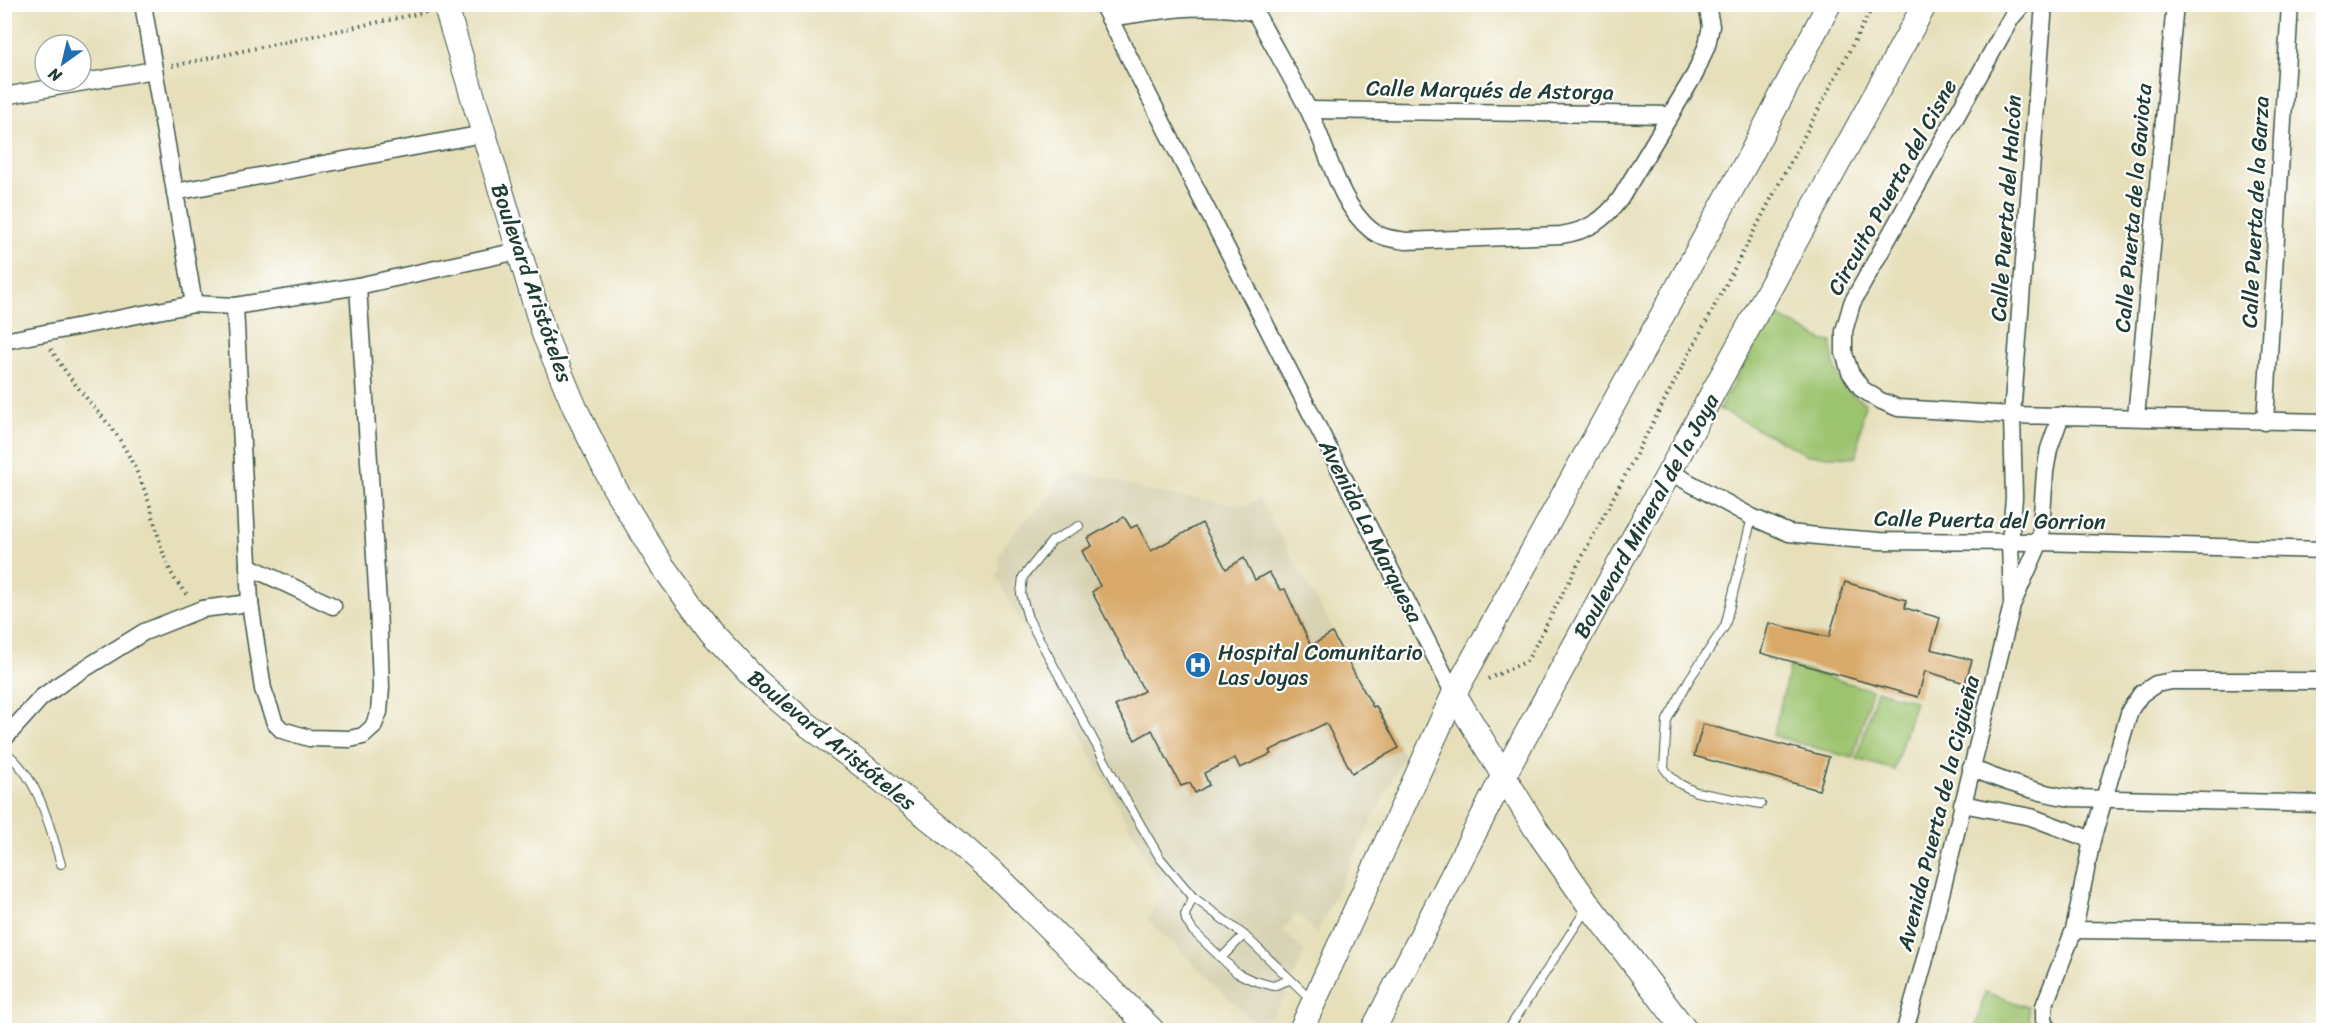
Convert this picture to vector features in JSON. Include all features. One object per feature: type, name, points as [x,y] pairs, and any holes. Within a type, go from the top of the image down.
[{"type":"street","points":[[143,4],[194,304]]},
{"type":"street","points":[[1106,11],[1192,7],[1253,9],[1309,110],[1345,196],[1359,218],[1372,231],[1386,238],[1406,241],[1577,233],[1593,226],[1607,215],[1620,199],[1695,74],[1707,45],[1711,26],[1705,4]]},
{"type":"street","points":[[1301,1030],[1454,694],[1752,152],[1829,4]]},
{"type":"street","name":"Boulevard Mineral de la Joya","points":[[1373,1030],[1504,774],[1925,4]]},
{"type":"street","name":"Circuito Puerta del Cisne","points":[[2023,4],[2011,18],[1852,303],[1844,331],[1844,353],[1850,372],[1862,389],[1898,408],[2012,415],[2324,422]]},
{"type":"street","name":"Calle Puerta del Halcón","points":[[2012,415],[2044,4]]},
{"type":"street","name":"Calle Puerta de la Gaviota","points":[[2136,417],[2175,4]]},
{"type":"street","name":"Calle Puerta de la Garza","points":[[2265,422],[2290,4]]},
{"type":"street","name":"Boulevard Aristóteles","points":[[446,6],[544,333],[575,408],[614,487],[661,564],[711,632],[755,679],[808,724],[874,774],[1005,884],[1058,935],[1114,996],[1152,1030]]},
{"type":"street","name":"Avenida La Marquesa","points":[[1106,11],[1454,694],[1536,829],[1589,905],[1685,1030]]},
{"type":"street","points":[[4,96],[154,70]]},
{"type":"street","name":"Calle Marqués de Astorga","points":[[1309,110],[1671,115]]},
{"type":"street","points":[[175,192],[483,134]]},
{"type":"street","points":[[4,341],[194,304],[235,306],[358,286],[518,251]]},
{"type":"street","points":[[235,306],[250,603],[263,689],[275,723],[282,730],[292,735],[309,738],[350,739],[363,736],[373,727],[379,712],[381,687],[358,286]]},
{"type":"street","points":[[2010,543],[2014,498],[2012,415]]},
{"type":"street","points":[[2040,542],[2045,472],[2049,449],[2061,415]]},
{"type":"street","name":"Calle Puerta del Gorrion","points":[[1670,472],[1752,517],[1789,533],[1880,541],[2040,542],[2324,550]]},
{"type":"street","name":"Avenida Puerta de la Cigüeña","points":[[1905,1030],[1924,963],[2012,605],[2040,542]]},
{"type":"street","name":"Avenida Puerta de la Cigüeña","points":[[2010,543],[2012,605]]},
{"type":"street","points":[[248,566],[333,606]]},
{"type":"street","points":[[4,739],[41,698],[144,632],[202,609],[250,603]]},
{"type":"street","points":[[2049,1030],[2044,1020],[2044,1006],[2074,930],[2102,800],[2130,710],[2141,694],[2156,684],[2187,680],[2324,681]]},
{"type":"street","points":[[1971,768],[2017,787],[2046,795],[2102,800],[2324,804]]},
{"type":"street","points":[[1962,804],[2031,817],[2092,840]]},
{"type":"street","points":[[2074,930],[2324,933]]},
{"type":"street","name":"Boulevard Aristóteles","points":[[1114,996],[1136,1030]]},
{"type":"lane","points":[[1752,517],[1725,626],[1690,678],[1667,720],[1664,768],[1680,784],[1696,792],[1761,804]]},
{"type":"lane","points":[[1079,526],[1052,541],[1023,577],[1022,605],[1100,752],[1160,858],[1193,897],[1244,935],[1289,980],[1314,1001]]},
{"type":"lane","points":[[4,751],[24,771],[39,796],[62,864]]},
{"type":"lane","points":[[1193,897],[1185,915],[1186,920],[1193,931],[1237,973],[1273,986],[1289,980]]},
{"type":"lane","points":[[1508,1030],[1589,905]]},
{"type":"lane","points":[[1221,958],[1244,935]]},
{"type":"path","points":[[1485,680],[1527,661],[1874,4]]},
{"type":"path","points":[[154,70],[446,6]]},
{"type":"path","points":[[41,333],[63,370],[110,426],[125,448],[152,512],[160,548],[168,568],[180,588],[202,609]]},
{"type":"shaded area","name":"Hospital Comunitario Las Joyas","points":[[1083,473],[1116,480],[1145,491],[1247,506],[1259,498],[1404,756],[1316,934],[1297,913],[1282,931],[1305,951],[1286,995],[1275,1012],[1258,1026],[1147,919],[1164,892],[995,574],[999,569],[998,555],[1019,525],[1044,505],[1062,477]]},
{"type":"green space","points":[[1773,313],[1822,340],[1832,342],[1836,370],[1840,378],[1850,392],[1865,403],[1856,457],[1808,455],[1719,409]]},
{"type":"green space","points":[[1790,666],[1872,690],[1853,758],[1773,736]]},
{"type":"green space","points":[[1877,690],[1915,701],[1894,770],[1857,759]]},
{"type":"green space","points":[[1985,992],[2028,1007],[2030,1025],[2033,1030],[1975,1030]]},
{"type":"building","points":[[1124,517],[1131,528],[1137,525],[1151,551],[1202,523],[1226,569],[1244,558],[1255,580],[1269,572],[1280,590],[1285,589],[1311,646],[1332,633],[1373,707],[1376,706],[1399,748],[1352,773],[1326,723],[1269,751],[1271,754],[1240,768],[1235,758],[1204,773],[1209,785],[1195,793],[1190,783],[1181,786],[1152,730],[1135,740],[1115,706],[1144,691],[1092,592],[1100,586],[1082,551],[1092,546],[1088,538]]},
{"type":"building","points":[[1845,582],[1906,600],[1905,608],[1940,618],[1931,649],[1972,660],[1965,683],[1925,671],[1918,697],[1761,653],[1769,623],[1829,637]]},
{"type":"building","points":[[1703,724],[1829,757],[1819,790],[1694,756]]},
{"type":"place","name":"Hospital Comunitario Las Joyas","points":[[1198,665]]}]
